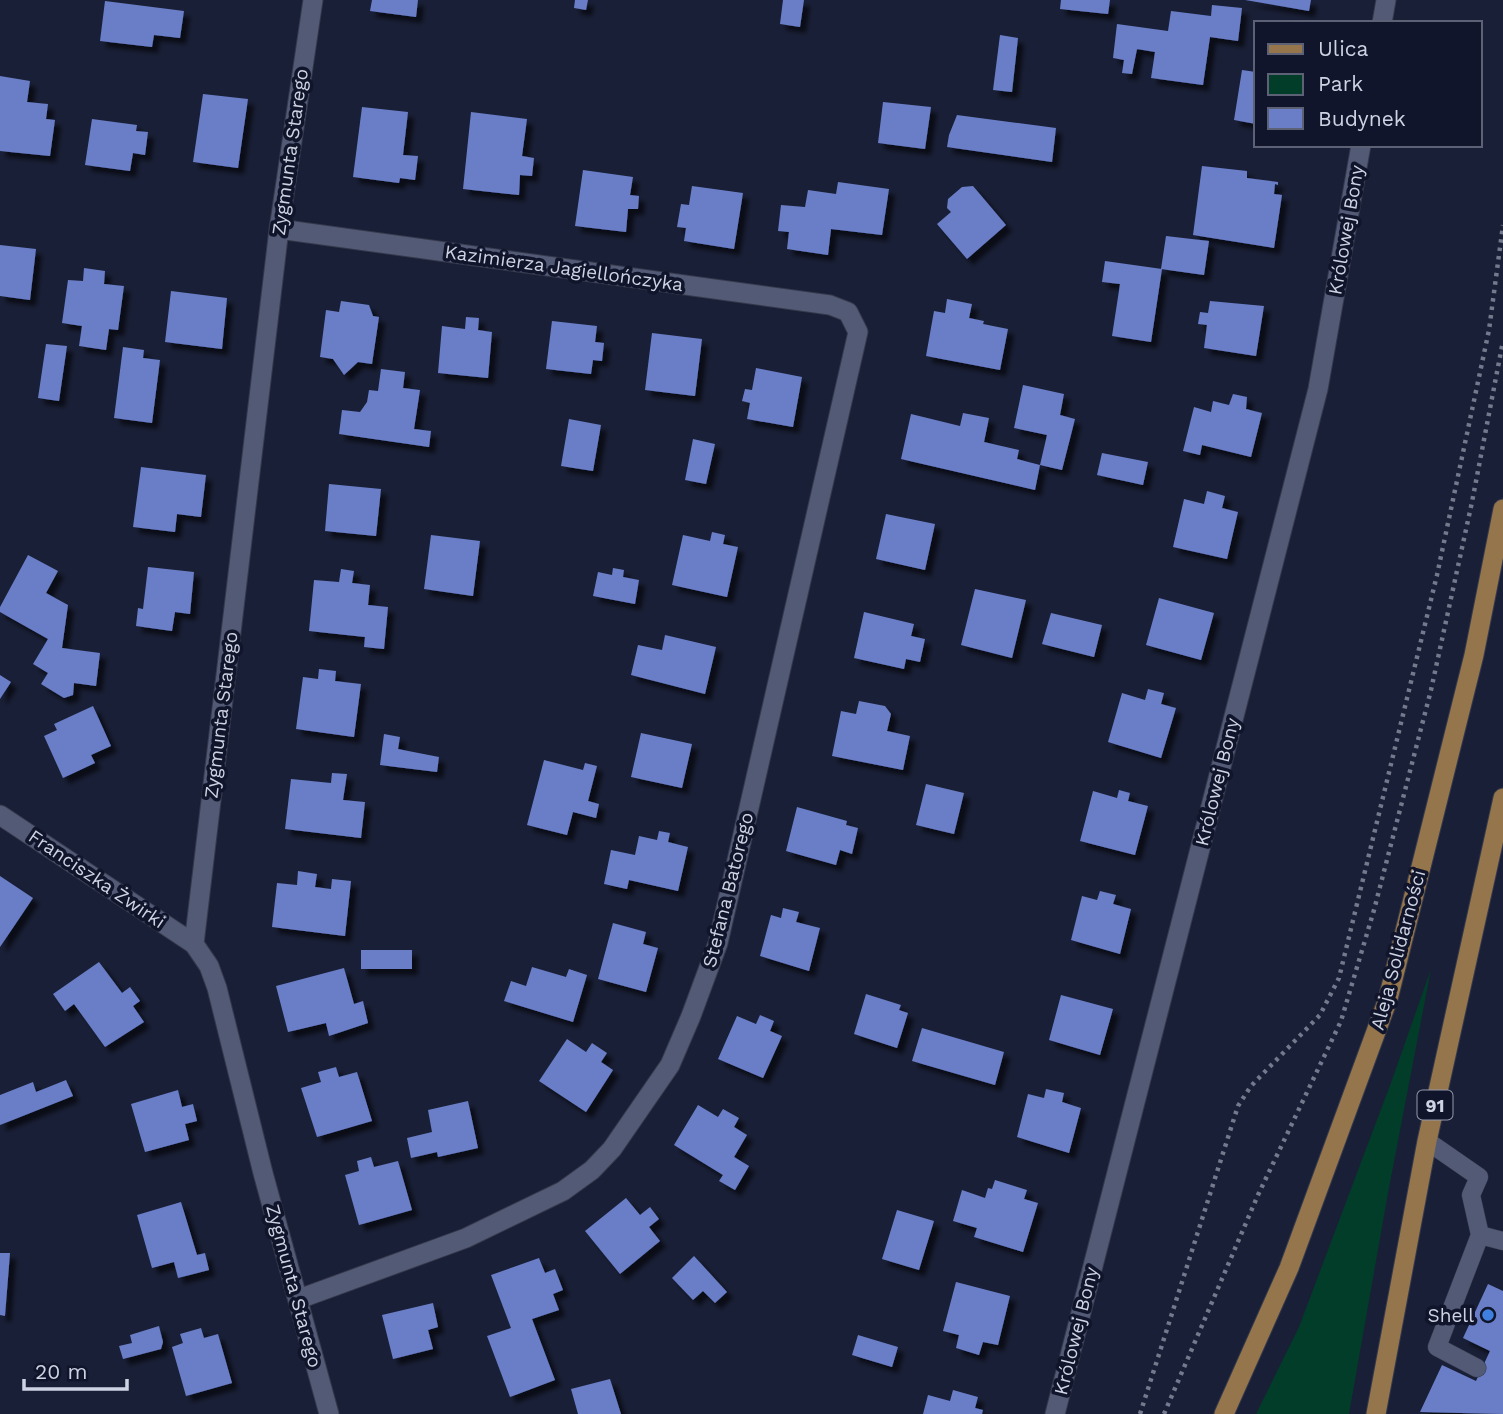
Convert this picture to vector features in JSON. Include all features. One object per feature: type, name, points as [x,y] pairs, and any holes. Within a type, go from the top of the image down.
[{"type":"main road","name":"Aleja Solidarności","points":[[1224,1414],[1289,1268],[1388,999],[1474,654],[1503,509]]},
{"type":"main road","name":"91","points":[[1376,1414],[1426,1141],[1503,798]]},
{"type":"street","name":"Zygmunta Starego","points":[[313,0],[279,229],[194,944],[209,966],[217,988],[263,1173],[329,1414]]},
{"type":"street","points":[[1382,21],[1386,0]]},
{"type":"street","name":"Królowej Bony","points":[[1055,1414],[1318,389],[1360,147]]},
{"type":"street","name":"Kazimierza Jagiellończyka","points":[[279,229],[830,305],[848,312]]},
{"type":"street","name":"Stefana Batorego","points":[[299,1299],[466,1238],[563,1191],[592,1170],[612,1149],[670,1065],[718,943],[858,332],[848,312]]},
{"type":"street","name":"Franciszka Żwirki","points":[[0,815],[194,944]]},
{"type":"lane","points":[[1426,1141],[1479,1177],[1471,1195],[1480,1235],[1437,1347],[1478,1368]]},
{"type":"lane","points":[[1480,1235],[1503,1241]]},
{"type":"path","points":[[1140,1414],[1238,1106],[1251,1086],[1320,1015],[1339,978],[1437,575],[1489,330],[1503,225]]},
{"type":"path","points":[[1164,1414],[1258,1195],[1341,1021],[1374,910],[1431,691],[1503,341]]},
{"type":"green space","points":[[1431,969],[1349,1414],[1256,1414],[1299,1327]]},
{"type":"building","points":[[372,0],[418,0],[416,17],[370,11]]},
{"type":"building","points":[[575,0],[588,0],[586,10],[574,8]]},
{"type":"building","points":[[783,0],[804,0],[800,27],[780,24]]},
{"type":"building","points":[[1061,0],[1110,0],[1108,14],[1060,9]]},
{"type":"building","points":[[1245,0],[1311,0],[1309,11]]},
{"type":"building","points":[[105,1],[184,11],[180,38],[154,35],[152,47],[100,41]]},
{"type":"building","points":[[1212,5],[1242,8],[1238,41],[1210,37],[1203,85],[1151,78],[1155,52],[1137,49],[1132,74],[1122,73],[1124,60],[1113,58],[1117,24],[1168,31],[1171,11],[1211,16]]},
{"type":"building","points":[[1000,35],[1018,38],[1012,92],[993,90]]},
{"type":"building","points":[[1242,70],[1254,72],[1254,124],[1234,120]]},
{"type":"building","points":[[0,76],[30,81],[27,102],[48,104],[46,119],[55,120],[50,156],[0,151]]},
{"type":"building","points":[[203,94],[248,99],[238,168],[193,162]]},
{"type":"building","points":[[883,102],[931,107],[925,149],[878,143]]},
{"type":"building","points":[[362,107],[408,112],[403,155],[418,156],[415,180],[400,178],[399,183],[353,177]]},
{"type":"building","points":[[471,112],[527,119],[522,156],[534,158],[532,176],[520,175],[519,195],[463,189]]},
{"type":"building","points":[[957,115],[1056,128],[1052,162],[947,147]]},
{"type":"building","points":[[92,119],[137,125],[136,131],[148,132],[145,155],[133,153],[130,171],[85,165]]},
{"type":"building","points":[[1202,166],[1247,171],[1247,178],[1278,182],[1278,185],[1275,184],[1274,194],[1282,195],[1274,248],[1193,235]]},
{"type":"building","points":[[583,170],[633,177],[630,195],[639,196],[638,209],[628,209],[626,232],[575,226]]},
{"type":"building","points":[[838,182],[889,189],[882,235],[831,229],[828,255],[787,249],[789,232],[778,231],[781,205],[805,207],[808,190],[836,194]]},
{"type":"building","points":[[692,186],[743,193],[734,249],[684,241],[686,228],[677,227],[681,204],[689,205]]},
{"type":"building","points":[[973,186],[1006,225],[967,259],[937,224],[951,212],[947,208],[948,199],[962,187]]},
{"type":"building","points":[[1166,236],[1209,241],[1204,275],[1161,269]]},
{"type":"building","points":[[0,245],[36,249],[30,300],[0,296]]},
{"type":"building","points":[[1105,261],[1162,269],[1151,342],[1112,336],[1120,284],[1102,282]]},
{"type":"building","points":[[84,268],[105,271],[104,284],[124,286],[118,330],[109,329],[106,350],[79,346],[82,326],[62,323],[68,280],[83,281]]},
{"type":"building","points":[[171,291],[227,298],[222,349],[165,342]]},
{"type":"building","points":[[947,299],[972,304],[969,318],[1008,329],[1000,370],[926,356],[934,311],[945,313]]},
{"type":"building","points":[[341,301],[369,305],[373,316],[379,317],[372,364],[358,362],[344,375],[333,359],[320,357],[326,310],[339,312]]},
{"type":"building","points":[[1210,301],[1264,306],[1256,356],[1204,348],[1207,325],[1198,324],[1200,312],[1208,313]]},
{"type":"building","points":[[466,317],[479,318],[478,330],[492,332],[488,378],[438,373],[442,326],[465,329]]},
{"type":"building","points":[[552,321],[597,326],[595,342],[604,343],[602,361],[593,360],[591,374],[546,369]]},
{"type":"building","points":[[652,333],[702,339],[695,396],[645,390]]},
{"type":"building","points":[[46,344],[67,346],[59,401],[38,398]]},
{"type":"building","points":[[123,347],[144,350],[143,358],[160,360],[152,423],[114,418]]},
{"type":"building","points":[[756,368],[802,377],[793,427],[747,419],[750,403],[742,401],[745,389],[752,390]]},
{"type":"building","points":[[381,369],[405,372],[403,388],[420,390],[414,429],[431,431],[429,447],[339,434],[342,410],[360,412],[367,402],[369,390],[378,391]]},
{"type":"building","points":[[1023,385],[1064,394],[1060,415],[1075,419],[1062,470],[1040,465],[1047,435],[1014,428]]},
{"type":"building","points":[[1233,394],[1247,397],[1246,409],[1262,413],[1251,457],[1202,445],[1200,455],[1183,451],[1194,407],[1211,412],[1213,401],[1229,405]]},
{"type":"building","points":[[963,413],[989,418],[984,442],[1019,450],[1017,459],[1040,465],[1035,490],[901,459],[911,414],[960,426]]},
{"type":"building","points":[[569,419],[601,425],[593,471],[561,466]]},
{"type":"building","points":[[693,439],[715,444],[706,484],[685,480]]},
{"type":"building","points":[[1102,453],[1148,462],[1143,485],[1097,475]]},
{"type":"building","points":[[141,467],[206,475],[201,517],[177,514],[175,532],[133,527]]},
{"type":"building","points":[[329,484],[381,489],[376,536],[325,531]]},
{"type":"building","points":[[1207,491],[1225,496],[1222,508],[1238,512],[1227,559],[1173,547],[1184,499],[1204,504]]},
{"type":"building","points":[[886,514],[935,524],[925,570],[876,559]]},
{"type":"building","points":[[712,532],[725,535],[723,544],[738,547],[727,597],[672,585],[683,535],[710,541]]},
{"type":"building","points":[[431,535],[480,541],[473,596],[424,589]]},
{"type":"building","points":[[28,555],[58,571],[46,593],[68,605],[62,648],[100,653],[96,686],[74,683],[73,695],[64,698],[41,684],[48,673],[33,664],[48,639],[0,612],[0,607]]},
{"type":"building","points":[[148,567],[194,572],[190,614],[175,612],[172,631],[136,626],[138,608],[143,609]]},
{"type":"building","points":[[613,568],[624,570],[623,577],[639,580],[635,604],[593,596],[598,572],[612,575]]},
{"type":"building","points":[[341,569],[354,571],[352,583],[370,585],[368,605],[388,607],[384,649],[364,647],[365,637],[309,631],[314,580],[339,582]]},
{"type":"building","points":[[975,589],[1026,600],[1012,658],[961,645]]},
{"type":"building","points":[[1159,598],[1214,613],[1201,660],[1146,645]]},
{"type":"building","points":[[864,612],[914,624],[911,636],[925,639],[920,662],[906,659],[904,669],[854,658]]},
{"type":"building","points":[[1051,613],[1102,625],[1094,657],[1042,644]]},
{"type":"building","points":[[665,635],[716,647],[705,694],[631,675],[638,645],[662,650]]},
{"type":"building","points":[[319,669],[336,671],[335,681],[361,684],[354,737],[296,729],[303,677],[318,679]]},
{"type":"building","points":[[0,675],[11,682],[0,699]]},
{"type":"building","points":[[1148,689],[1164,693],[1161,704],[1176,708],[1161,758],[1108,742],[1122,693],[1145,700]]},
{"type":"building","points":[[859,701],[885,706],[891,714],[887,731],[910,736],[903,770],[832,756],[841,711],[856,714]]},
{"type":"building","points":[[93,706],[111,746],[91,755],[95,763],[63,778],[44,736],[57,730],[54,724]]},
{"type":"building","points":[[641,733],[692,744],[682,788],[631,777]]},
{"type":"building","points":[[384,734],[400,737],[398,749],[439,757],[437,772],[380,765]]},
{"type":"building","points":[[544,760],[583,770],[585,763],[597,766],[588,801],[599,804],[596,818],[573,812],[567,835],[527,825]]},
{"type":"building","points":[[332,773],[347,774],[343,800],[365,802],[361,838],[285,829],[291,779],[331,783]]},
{"type":"building","points":[[926,784],[964,793],[954,834],[916,825]]},
{"type":"building","points":[[1119,790],[1130,793],[1128,801],[1148,806],[1135,855],[1080,841],[1093,791],[1117,798]]},
{"type":"building","points":[[797,807],[847,821],[846,825],[858,828],[852,854],[840,850],[836,865],[786,851]]},
{"type":"building","points":[[659,831],[670,833],[668,842],[688,847],[678,891],[629,880],[627,889],[604,884],[611,850],[635,855],[639,836],[657,840]]},
{"type":"building","points":[[298,871],[317,874],[315,887],[331,889],[332,879],[351,881],[345,936],[272,927],[277,883],[297,885]]},
{"type":"building","points":[[0,876],[33,898],[0,947]]},
{"type":"building","points":[[1100,891],[1116,895],[1113,904],[1131,909],[1120,954],[1071,940],[1082,896],[1097,900]]},
{"type":"building","points":[[783,908],[799,912],[796,922],[820,928],[809,971],[760,956],[771,915],[781,918]]},
{"type":"building","points":[[613,923],[646,932],[643,944],[658,948],[646,992],[598,979]]},
{"type":"building","points":[[361,950],[412,950],[412,969],[361,969]]},
{"type":"building","points":[[99,962],[122,993],[130,987],[140,1001],[133,1006],[144,1022],[105,1047],[74,1004],[65,1011],[53,994]]},
{"type":"building","points":[[532,967],[566,977],[569,969],[587,975],[573,1022],[504,1001],[511,981],[526,986]]},
{"type":"building","points":[[344,968],[354,1004],[363,1001],[368,1023],[329,1036],[326,1023],[288,1032],[276,986]]},
{"type":"building","points":[[866,994],[901,1005],[899,1010],[908,1013],[897,1048],[854,1034]]},
{"type":"building","points":[[1061,995],[1113,1009],[1100,1055],[1049,1040]]},
{"type":"building","points":[[760,1015],[774,1021],[770,1031],[782,1036],[763,1078],[718,1059],[737,1016],[756,1024]]},
{"type":"building","points":[[922,1028],[1004,1052],[995,1085],[912,1061]]},
{"type":"building","points":[[567,1039],[586,1052],[592,1043],[607,1053],[601,1062],[613,1070],[586,1112],[539,1081]]},
{"type":"building","points":[[336,1067],[339,1077],[357,1072],[372,1121],[317,1137],[301,1088],[321,1082],[318,1072]]},
{"type":"building","points":[[66,1080],[73,1096],[0,1125],[0,1095],[33,1082],[36,1092]]},
{"type":"building","points":[[1046,1089],[1064,1093],[1062,1102],[1081,1108],[1069,1153],[1017,1137],[1028,1094],[1044,1098]]},
{"type":"building","points":[[178,1090],[182,1107],[193,1104],[197,1121],[185,1124],[189,1140],[145,1152],[131,1104]]},
{"type":"building","points":[[468,1101],[478,1148],[438,1157],[437,1152],[411,1158],[407,1138],[432,1132],[428,1110]]},
{"type":"building","points":[[698,1105],[718,1117],[723,1109],[739,1118],[734,1127],[747,1135],[734,1157],[749,1166],[735,1190],[719,1181],[723,1175],[674,1145]]},
{"type":"building","points":[[371,1157],[374,1167],[398,1161],[412,1210],[359,1225],[345,1175],[359,1171],[357,1161]]},
{"type":"building","points":[[995,1180],[1027,1190],[1024,1199],[1038,1203],[1023,1252],[974,1237],[977,1228],[953,1221],[962,1190],[985,1198],[988,1188],[992,1189]]},
{"type":"building","points":[[626,1198],[640,1215],[650,1207],[659,1219],[649,1227],[660,1241],[620,1274],[585,1231]]},
{"type":"building","points":[[181,1202],[197,1255],[205,1253],[209,1270],[178,1278],[174,1262],[152,1268],[137,1215]]},
{"type":"building","points":[[897,1210],[934,1221],[919,1270],[882,1259]]},
{"type":"building","points":[[0,1253],[10,1253],[5,1316],[0,1315]]},
{"type":"building","points":[[694,1256],[727,1292],[715,1303],[703,1291],[693,1300],[672,1278]]},
{"type":"building","points":[[539,1258],[545,1273],[555,1269],[563,1290],[553,1294],[559,1310],[532,1319],[555,1380],[510,1397],[487,1336],[511,1328],[491,1275]]},
{"type":"building","points":[[956,1282],[1010,1296],[998,1345],[983,1342],[979,1355],[956,1348],[959,1335],[943,1331]]},
{"type":"building","name":"Shell","points":[[1488,1284],[1503,1291],[1503,1414],[1420,1412],[1442,1365],[1476,1381],[1490,1351],[1463,1338]]},
{"type":"building","points":[[433,1303],[438,1327],[428,1330],[433,1349],[393,1359],[382,1315]]},
{"type":"building","points":[[159,1326],[163,1342],[161,1349],[123,1359],[119,1346],[132,1343],[130,1335]]},
{"type":"building","points":[[201,1328],[204,1338],[218,1334],[232,1383],[186,1396],[172,1347],[183,1343],[180,1334]]},
{"type":"building","points":[[858,1335],[898,1347],[892,1367],[852,1355]]},
{"type":"building","points":[[610,1379],[621,1414],[578,1414],[571,1389]]},
{"type":"building","points":[[953,1390],[978,1397],[975,1408],[983,1410],[982,1414],[923,1414],[928,1395],[950,1401]]},
{"type":"place","name":"Shell","points":[[1488,1315]]}]
